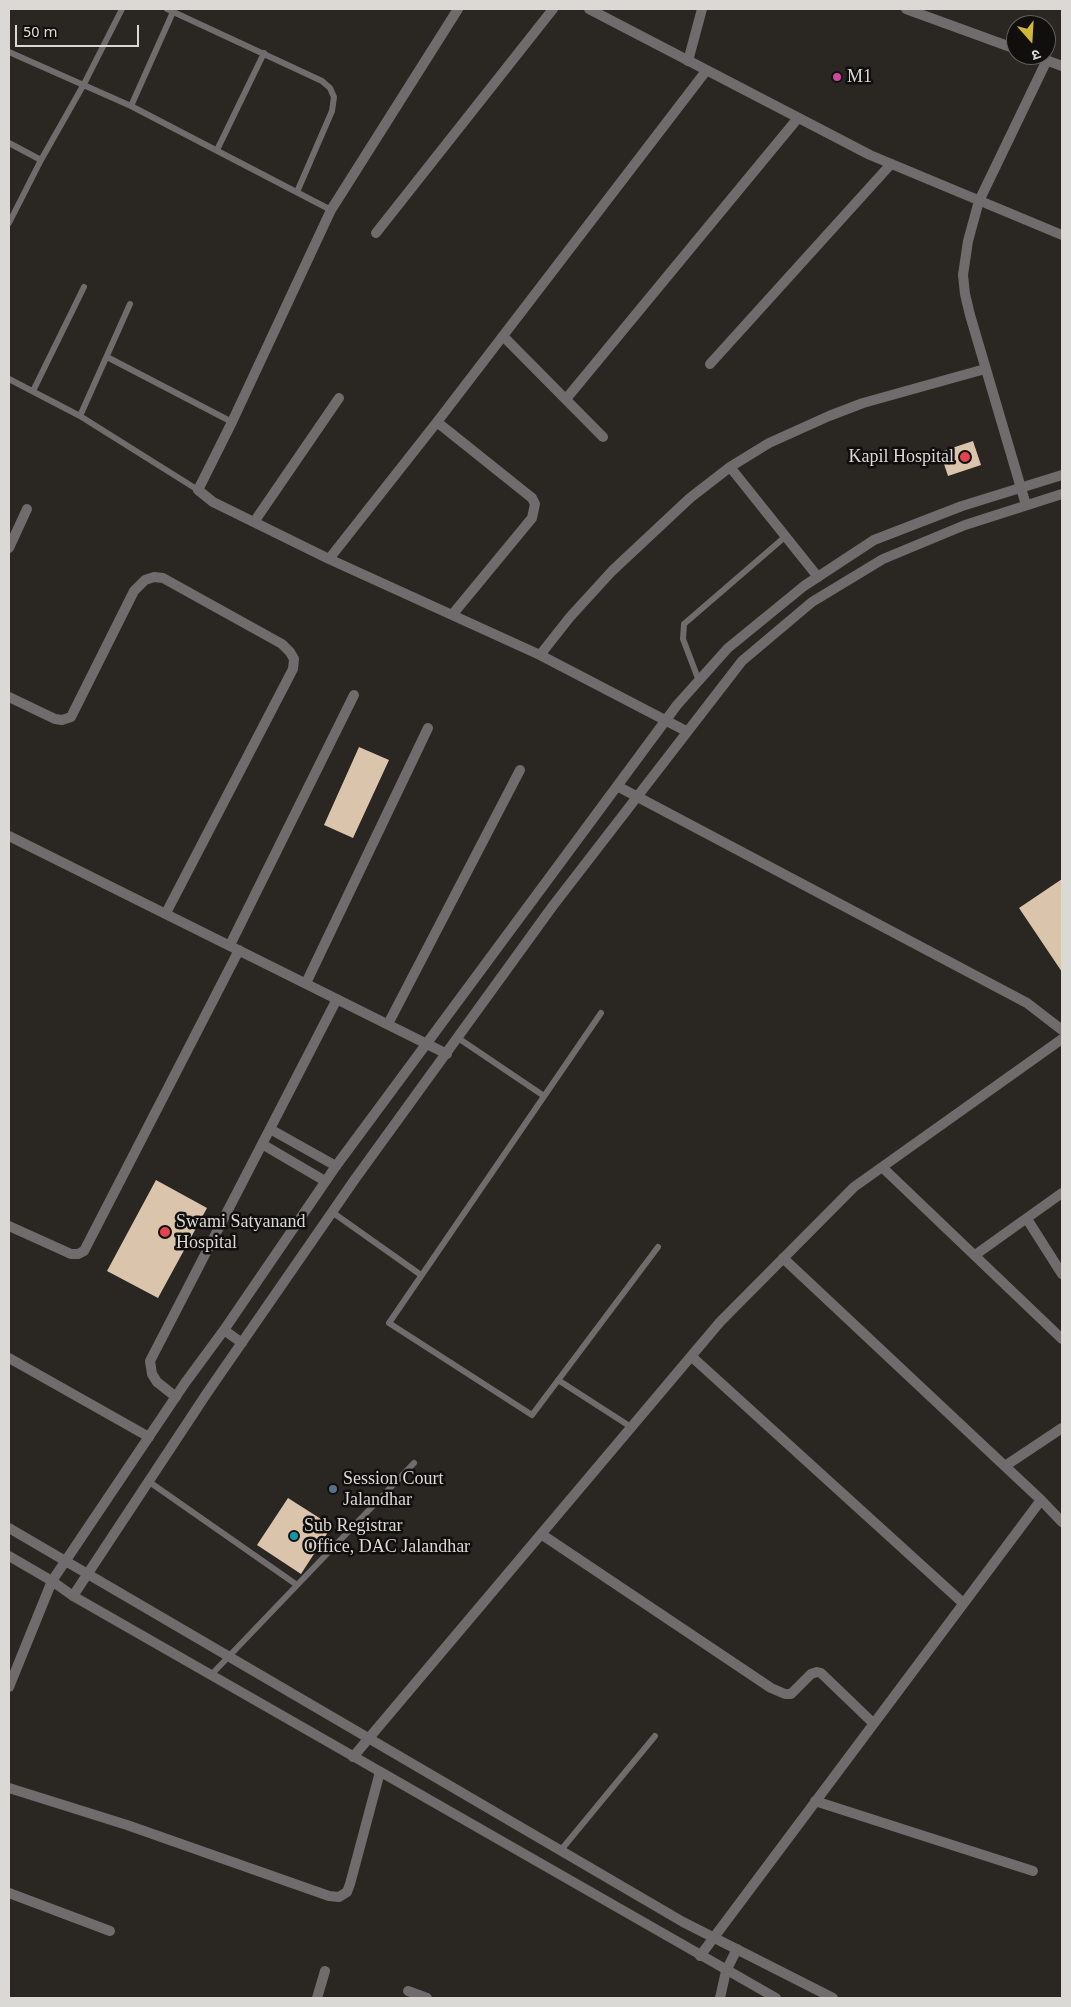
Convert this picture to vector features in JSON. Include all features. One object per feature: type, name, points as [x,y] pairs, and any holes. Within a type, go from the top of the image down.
[{"type":"street","points":[[458,9],[330,210],[232,422],[198,490],[213,502],[329,559],[540,655],[686,731]]},
{"type":"street","points":[[376,233],[553,9]]},
{"type":"street","points":[[588,9],[870,155],[1062,235]]},
{"type":"street","points":[[688,61],[702,9]]},
{"type":"street","points":[[906,9],[1006,45]]},
{"type":"street","points":[[1026,505],[985,369],[965,294],[963,275],[968,240],[979,201],[1046,65]]},
{"type":"street","points":[[329,559],[437,422],[706,71]]},
{"type":"street","points":[[566,399],[798,118]]},
{"type":"street","points":[[710,364],[891,164]]},
{"type":"street","points":[[503,336],[603,437]]},
{"type":"street","points":[[540,655],[570,617],[612,571],[690,498],[730,467],[769,443],[829,416],[864,403],[985,369]]},
{"type":"street","points":[[254,522],[339,398]]},
{"type":"street","points":[[437,422],[532,498],[535,504],[532,518],[452,615]]},
{"type":"street","points":[[730,467],[818,577]]},
{"type":"street","points":[[9,1687],[52,1581],[176,1397],[325,1181],[617,786],[699,681],[728,648],[818,577],[874,540],[962,506],[1062,475]]},
{"type":"street","points":[[73,1596],[148,1481],[332,1212],[552,907],[686,731],[742,661],[812,602],[883,559],[965,525],[1062,494]]},
{"type":"street","points":[[9,547],[28,509]]},
{"type":"street","points":[[9,698],[56,720],[71,717],[134,592],[145,580],[154,577],[163,578],[282,644],[290,652],[294,659],[293,669],[166,913]]},
{"type":"street","points":[[9,1226],[71,1254],[78,1254],[84,1251],[235,948],[354,695]]},
{"type":"street","points":[[306,983],[428,728]]},
{"type":"street","points":[[388,1024],[520,770]]},
{"type":"street","points":[[617,786],[1027,1003],[1062,1030]]},
{"type":"street","points":[[9,836],[447,1054]]},
{"type":"street","points":[[176,1397],[157,1382],[152,1374],[150,1360],[338,999]]},
{"type":"street","points":[[353,1757],[720,1322],[854,1186],[1062,1039]]},
{"type":"street","points":[[270,1129],[336,1166]]},
{"type":"street","points":[[262,1144],[325,1181]]},
{"type":"street","points":[[882,1167],[1062,1339]]},
{"type":"street","points":[[975,1255],[1062,1193]]},
{"type":"street","points":[[1027,1219],[1062,1274]]},
{"type":"street","points":[[783,1258],[1041,1500],[1062,1522]]},
{"type":"street","points":[[224,1330],[242,1342]]},
{"type":"street","points":[[691,1356],[963,1604]]},
{"type":"street","points":[[9,1358],[149,1437]]},
{"type":"street","points":[[1005,1466],[1062,1428]]},
{"type":"street","points":[[700,1956],[1041,1500]]},
{"type":"street","points":[[9,1528],[683,1922],[833,1998]]},
{"type":"street","points":[[541,1534],[779,1693],[791,1694],[810,1674],[821,1673],[873,1723]]},
{"type":"street","points":[[9,1556],[52,1581],[73,1596],[776,1998]]},
{"type":"street","points":[[9,1788],[127,1825],[329,1896],[339,1897],[347,1892],[350,1884],[380,1772]]},
{"type":"street","points":[[815,1801],[1032,1871]]},
{"type":"street","points":[[9,1893],[110,1931]]},
{"type":"street","points":[[720,1998],[726,1971],[737,1949]]},
{"type":"street","points":[[316,1998],[325,1971]]},
{"type":"street","points":[[408,1991],[427,1998]]},
{"type":"lane","points":[[9,223],[122,9]]},
{"type":"lane","points":[[131,106],[170,10],[322,81],[330,88],[334,97],[332,111],[297,192]]},
{"type":"lane","points":[[9,52],[131,106],[330,210]]},
{"type":"lane","points":[[217,150],[264,53]]},
{"type":"lane","points":[[9,143],[42,160]]},
{"type":"lane","points":[[33,391],[84,287]]},
{"type":"lane","points":[[80,416],[130,304]]},
{"type":"lane","points":[[106,357],[232,422]]},
{"type":"lane","points":[[9,379],[80,416],[198,490]]},
{"type":"lane","points":[[699,681],[683,638],[684,624],[786,536]]},
{"type":"lane","points":[[601,1013],[389,1324],[532,1415],[658,1247]]},
{"type":"lane","points":[[458,1038],[544,1096]]},
{"type":"lane","points":[[332,1212],[421,1275]]},
{"type":"lane","points":[[558,1380],[631,1427]]},
{"type":"lane","points":[[211,1675],[414,1463]]},
{"type":"lane","points":[[148,1481],[297,1585]]},
{"type":"lane","points":[[561,1850],[655,1736]]},
{"type":"building","points":[[973,441],[981,465],[948,476],[940,452]]},
{"type":"building","points":[[359,747],[389,760],[353,838],[324,825]]},
{"type":"building","points":[[1062,879],[1062,972],[1019,908]]},
{"type":"building","points":[[156,1180],[207,1208],[158,1298],[107,1271]]},
{"type":"building","name":"Sub Registrar Office, DAC Jalandhar","points":[[288,1498],[332,1526],[301,1574],[257,1545]]},
{"type":"place","name":"M1","points":[[837,77]]},
{"type":"place","name":"Kapil Hospital","points":[[965,457]]},
{"type":"place","name":"Swami Satyanand Hospital","points":[[165,1232]]},
{"type":"place","name":"Session Court Jalandhar","points":[[333,1489]]},
{"type":"place","name":"Sub Registrar Office, DAC Jalandhar","points":[[294,1536]]}]
